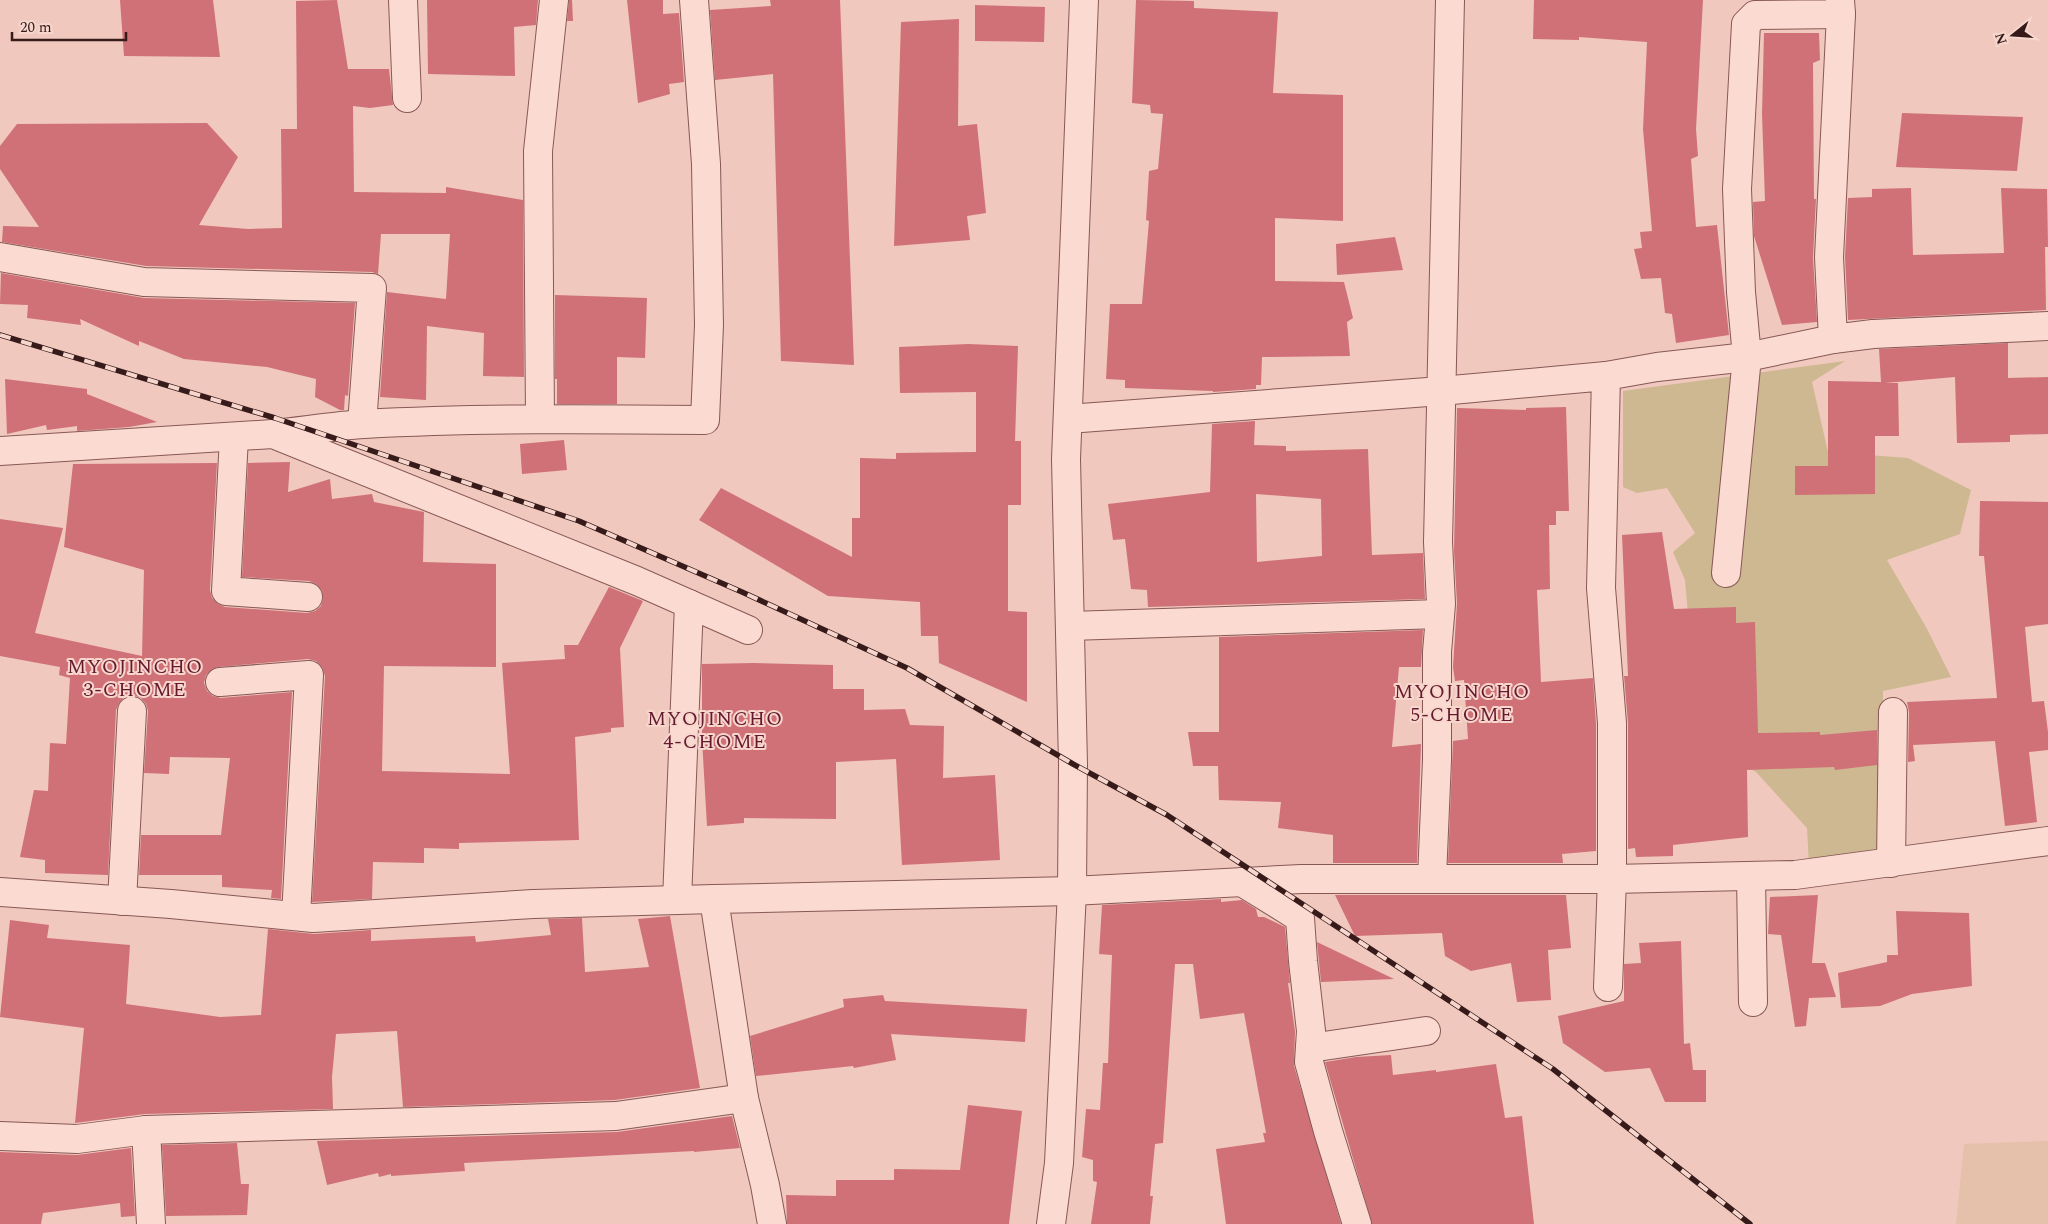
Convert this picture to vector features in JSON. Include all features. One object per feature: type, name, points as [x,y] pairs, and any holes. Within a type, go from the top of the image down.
[{"type":"street","points":[[403,0],[408,98]]},
{"type":"street","points":[[540,419],[538,151],[554,0]]},
{"type":"street","points":[[0,451],[234,437],[362,424],[540,419],[705,420],[710,325],[707,173],[694,0]]},
{"type":"street","points":[[1051,1224],[1059,1163],[1072,891],[1073,764],[1066,459],[1084,0]]},
{"type":"street","points":[[1432,878],[1437,760],[1437,652],[1440,614],[1438,542],[1450,0]]},
{"type":"street","points":[[1726,573],[1747,358],[1741,292],[1737,189],[1746,24],[1755,15],[1841,7],[1829,257],[1833,339]]},
{"type":"street","points":[[0,258],[144,282],[372,288],[362,424]]},
{"type":"street","points":[[1068,419],[1441,391],[1606,376],[1657,367],[1747,358],[1833,339],[1873,334],[2048,326]]},
{"type":"street","points":[[1606,376],[1601,588],[1612,723],[1612,879],[1608,987]]},
{"type":"street","points":[[273,434],[637,581],[748,630]]},
{"type":"street","points":[[234,437],[226,591],[308,597]]},
{"type":"street","points":[[677,900],[689,604]]},
{"type":"street","points":[[1070,626],[1440,614]]},
{"type":"street","points":[[220,682],[309,675],[296,916]]},
{"type":"street","points":[[122,901],[132,711]]},
{"type":"street","points":[[1891,863],[1893,712]]},
{"type":"street","points":[[0,892],[313,918],[533,904],[1072,891],[1301,879],[1612,879],[1795,875],[2048,841]]},
{"type":"street","points":[[1751,876],[1753,1002]]},
{"type":"street","points":[[1242,882],[1300,918],[1311,1032],[1309,1062],[1357,1224]]},
{"type":"street","points":[[714,899],[744,1098],[765,1185],[772,1224]]},
{"type":"street","points":[[1310,1048],[1426,1031]]},
{"type":"street","points":[[0,1136],[77,1139],[146,1130],[616,1116],[744,1098]]},
{"type":"street","points":[[146,1130],[151,1224]]},
{"type":"shaded area","points":[[1845,361],[1812,382],[1828,452],[1908,458],[1971,490],[1960,534],[1887,560],[1926,627],[1951,677],[1883,691],[1883,778],[1879,848],[1809,865],[1807,828],[1756,772],[1681,733],[1692,660],[1685,580],[1673,552],[1695,533],[1667,488],[1637,493],[1623,487],[1623,391]]},
{"type":"shaded area","points":[[2048,1141],[2048,1224],[1956,1224],[1964,1144]]},
{"type":"building","points":[[120,0],[213,0],[220,57],[124,56]]},
{"type":"building","points":[[337,0],[348,69],[389,69],[393,105],[370,108],[353,106],[354,192],[446,193],[446,187],[523,200],[524,377],[483,376],[484,333],[427,326],[426,400],[380,397],[387,292],[446,299],[450,234],[381,234],[378,274],[372,272],[146,266],[2,242],[3,226],[39,227],[0,169],[0,146],[17,124],[207,123],[238,157],[199,225],[248,229],[282,228],[281,129],[297,129],[296,1]]},
{"type":"building","points":[[427,0],[538,0],[536,25],[514,27],[515,76],[428,74]]},
{"type":"building","points":[[569,0],[572,0],[573,21],[567,21]]},
{"type":"building","points":[[627,0],[663,0],[663,14],[679,13],[684,82],[669,84],[670,94],[638,103]]},
{"type":"building","points":[[770,0],[840,0],[854,365],[781,361],[773,74],[715,80],[710,10],[771,6]]},
{"type":"building","points":[[1136,0],[1194,1],[1194,8],[1278,12],[1273,93],[1343,95],[1343,221],[1275,218],[1275,281],[1344,282],[1353,318],[1347,322],[1350,356],[1262,357],[1261,385],[1256,385],[1256,389],[1213,392],[1125,388],[1125,380],[1106,379],[1110,304],[1142,304],[1149,221],[1146,220],[1149,171],[1158,169],[1163,114],[1151,113],[1150,105],[1132,103]]},
{"type":"building","points":[[1534,0],[1703,0],[1696,129],[1698,156],[1691,159],[1696,227],[1717,225],[1729,335],[1676,343],[1672,314],[1665,313],[1661,278],[1641,279],[1634,249],[1642,248],[1640,232],[1652,231],[1643,129],[1647,42],[1579,37],[1579,40],[1533,39]]},
{"type":"building","points":[[975,5],[1045,7],[1044,42],[975,41]]},
{"type":"building","points":[[959,19],[958,126],[977,124],[986,213],[967,216],[970,240],[894,246],[901,22]]},
{"type":"building","points":[[1764,33],[1819,33],[1820,60],[1813,63],[1814,199],[1816,199],[1813,258],[1817,322],[1782,325],[1754,236],[1753,202],[1765,201],[1762,114]]},
{"type":"building","points":[[1902,113],[2023,117],[2017,171],[1896,167]]},
{"type":"building","points":[[1911,188],[1913,255],[2004,253],[2001,188],[2047,189],[2048,247],[2045,247],[2046,310],[1848,320],[1845,257],[1848,198],[1872,197],[1872,189]]},
{"type":"building","points":[[1395,237],[1403,270],[1337,275],[1336,244]]},
{"type":"building","points":[[1,273],[144,298],[355,303],[348,396],[345,395],[344,410],[340,410],[315,397],[316,379],[267,367],[184,359],[139,341],[139,346],[80,319],[81,325],[27,318],[28,305],[0,304]]},
{"type":"building","points":[[555,295],[647,298],[645,358],[617,357],[617,404],[557,404],[557,379],[555,379]]},
{"type":"building","points":[[2008,343],[2008,378],[2048,377],[2048,434],[2010,435],[2010,442],[1957,443],[1955,377],[1885,383],[1898,383],[1899,436],[1875,436],[1875,494],[1795,495],[1795,466],[1828,466],[1828,381],[1881,382],[1879,349]]},
{"type":"building","points":[[968,344],[1018,346],[1015,441],[1021,441],[1021,505],[1008,505],[1008,611],[1027,612],[1027,702],[939,663],[938,636],[921,636],[920,602],[828,596],[699,520],[721,488],[852,557],[852,518],[860,518],[860,458],[896,459],[896,453],[976,452],[976,392],[900,393],[899,347]]},
{"type":"building","points":[[5,379],[87,389],[87,394],[157,422],[129,427],[77,431],[77,426],[47,430],[46,425],[7,434]]},
{"type":"building","points":[[1566,407],[1569,511],[1556,511],[1556,525],[1549,525],[1550,589],[1537,590],[1541,682],[1593,678],[1596,724],[1596,851],[1562,854],[1563,863],[1448,863],[1453,741],[1468,739],[1464,680],[1455,681],[1453,667],[1457,603],[1454,551],[1457,408],[1526,410],[1526,408]]},
{"type":"building","points":[[1255,421],[1254,445],[1286,446],[1286,451],[1368,449],[1372,555],[1423,553],[1425,599],[1148,607],[1147,590],[1131,589],[1125,539],[1113,540],[1108,504],[1210,492],[1212,424]],"holes":[[[1256,494],[1321,499],[1322,556],[1257,562]]]},
{"type":"building","points":[[564,440],[567,470],[522,474],[520,444]]},
{"type":"building","points":[[290,462],[288,492],[330,479],[332,499],[372,494],[374,502],[424,512],[423,562],[496,564],[496,667],[384,666],[382,771],[510,774],[502,663],[565,659],[564,645],[578,645],[609,587],[643,601],[620,648],[624,727],[611,728],[611,732],[575,737],[579,840],[459,843],[459,849],[424,848],[424,863],[373,862],[372,899],[312,902],[325,676],[322,667],[316,661],[308,659],[218,667],[212,669],[206,675],[204,683],[207,691],[213,696],[221,698],[292,692],[281,899],[271,898],[272,890],[222,887],[222,875],[139,875],[141,835],[221,835],[230,758],[170,757],[169,774],[144,773],[148,711],[146,704],[141,698],[133,695],[124,697],[116,710],[108,875],[45,873],[45,860],[20,857],[34,790],[48,791],[50,743],[66,744],[70,678],[59,675],[60,667],[0,656],[0,519],[63,528],[35,633],[142,656],[144,570],[64,547],[73,464],[217,463],[210,590],[212,598],[218,604],[225,607],[307,613],[315,611],[321,606],[323,599],[322,591],[316,584],[309,581],[242,577],[248,463]]},
{"type":"building","points":[[1980,501],[2048,502],[2048,624],[2025,627],[2032,702],[2044,701],[2048,732],[2048,750],[2029,752],[2037,822],[2005,826],[1995,741],[1913,745],[1915,761],[1908,762],[1909,712],[1907,702],[1997,698],[1984,556],[1979,556]]},
{"type":"building","points":[[1662,532],[1674,609],[1736,607],[1736,623],[1755,622],[1758,733],[1820,732],[1820,735],[1877,730],[1877,765],[1835,770],[1834,767],[1747,770],[1748,837],[1673,845],[1673,856],[1636,857],[1635,848],[1628,849],[1628,723],[1624,676],[1628,676],[1622,535]]},
{"type":"building","points":[[1423,630],[1421,667],[1399,667],[1392,747],[1421,744],[1417,863],[1333,863],[1333,835],[1278,828],[1281,802],[1219,800],[1218,766],[1193,766],[1188,732],[1219,732],[1219,637]]},
{"type":"building","points":[[702,664],[833,665],[833,689],[864,689],[864,710],[905,709],[910,725],[944,726],[943,778],[995,775],[1000,860],[902,865],[896,759],[836,762],[836,819],[744,818],[744,823],[707,826],[702,739]]},
{"type":"building","points":[[1335,895],[1566,895],[1571,948],[1548,950],[1551,1000],[1517,1002],[1511,963],[1471,971],[1445,956],[1442,933],[1355,936]]},
{"type":"building","points":[[1818,895],[1812,963],[1825,963],[1836,997],[1809,998],[1806,1026],[1795,1027],[1781,935],[1768,934],[1770,897]]},
{"type":"building","points":[[1221,899],[1221,902],[1242,900],[1256,909],[1258,917],[1264,917],[1285,927],[1290,983],[1288,983],[1295,1031],[1294,1066],[1341,1224],[1226,1224],[1216,1149],[1265,1142],[1263,1133],[1266,1133],[1244,1013],[1200,1019],[1193,964],[1175,964],[1163,1143],[1155,1144],[1150,1196],[1153,1196],[1150,1224],[1091,1224],[1097,1182],[1093,1181],[1093,1160],[1082,1157],[1086,1109],[1100,1110],[1103,1063],[1108,1063],[1112,955],[1099,954],[1102,905]]},
{"type":"building","points":[[1896,911],[1969,913],[1972,986],[1912,994],[1880,1006],[1841,1008],[1838,973],[1887,962],[1887,955],[1898,955]]},
{"type":"building","points":[[670,916],[700,1088],[615,1100],[403,1107],[397,1031],[336,1034],[332,1077],[333,1109],[145,1114],[75,1123],[84,1028],[0,1017],[10,920],[49,925],[47,938],[130,945],[126,1004],[220,1017],[261,1015],[268,929],[314,934],[371,930],[371,941],[475,936],[476,942],[551,935],[548,919],[582,918],[585,972],[649,967],[638,919]]},
{"type":"building","points":[[1681,941],[1684,1044],[1690,1043],[1693,1070],[1706,1070],[1706,1102],[1665,1102],[1650,1068],[1605,1072],[1563,1043],[1558,1016],[1624,1001],[1624,964],[1641,963],[1639,943]]},
{"type":"building","points":[[1317,942],[1394,979],[1321,982]]},
{"type":"building","points":[[883,995],[885,1001],[1027,1009],[1025,1042],[891,1034],[896,1060],[854,1068],[853,1066],[756,1076],[750,1036],[844,1007],[843,999]]},
{"type":"building","points":[[1391,1055],[1393,1075],[1436,1070],[1436,1072],[1496,1064],[1505,1118],[1522,1116],[1534,1224],[1372,1224],[1325,1062],[1356,1057]]},
{"type":"building","points":[[968,1105],[1022,1111],[1009,1224],[787,1224],[786,1195],[836,1196],[836,1180],[894,1180],[894,1169],[960,1170]]},
{"type":"building","points":[[732,1116],[740,1148],[464,1163],[465,1171],[391,1176],[391,1174],[379,1177],[378,1173],[327,1185],[317,1141],[617,1132]]},
{"type":"building","points":[[237,1143],[241,1184],[249,1184],[247,1215],[166,1216],[162,1145]]},
{"type":"building","points":[[131,1148],[135,1216],[121,1217],[120,1203],[43,1213],[41,1224],[0,1224],[0,1152],[77,1155]]},
{"type":"railway","points":[[0,335],[275,418],[579,521],[742,592],[907,668],[1073,764],[1167,815],[1553,1069],[1750,1224]]},
{"type":"district","name":"MYOJINCHO 3-CHOME","points":[[135,678]]},
{"type":"district","name":"MYOJINCHO 5-CHOME","points":[[1462,702]]},
{"type":"district","name":"MYOJINCHO 4-CHOME","points":[[715,730]]}]
